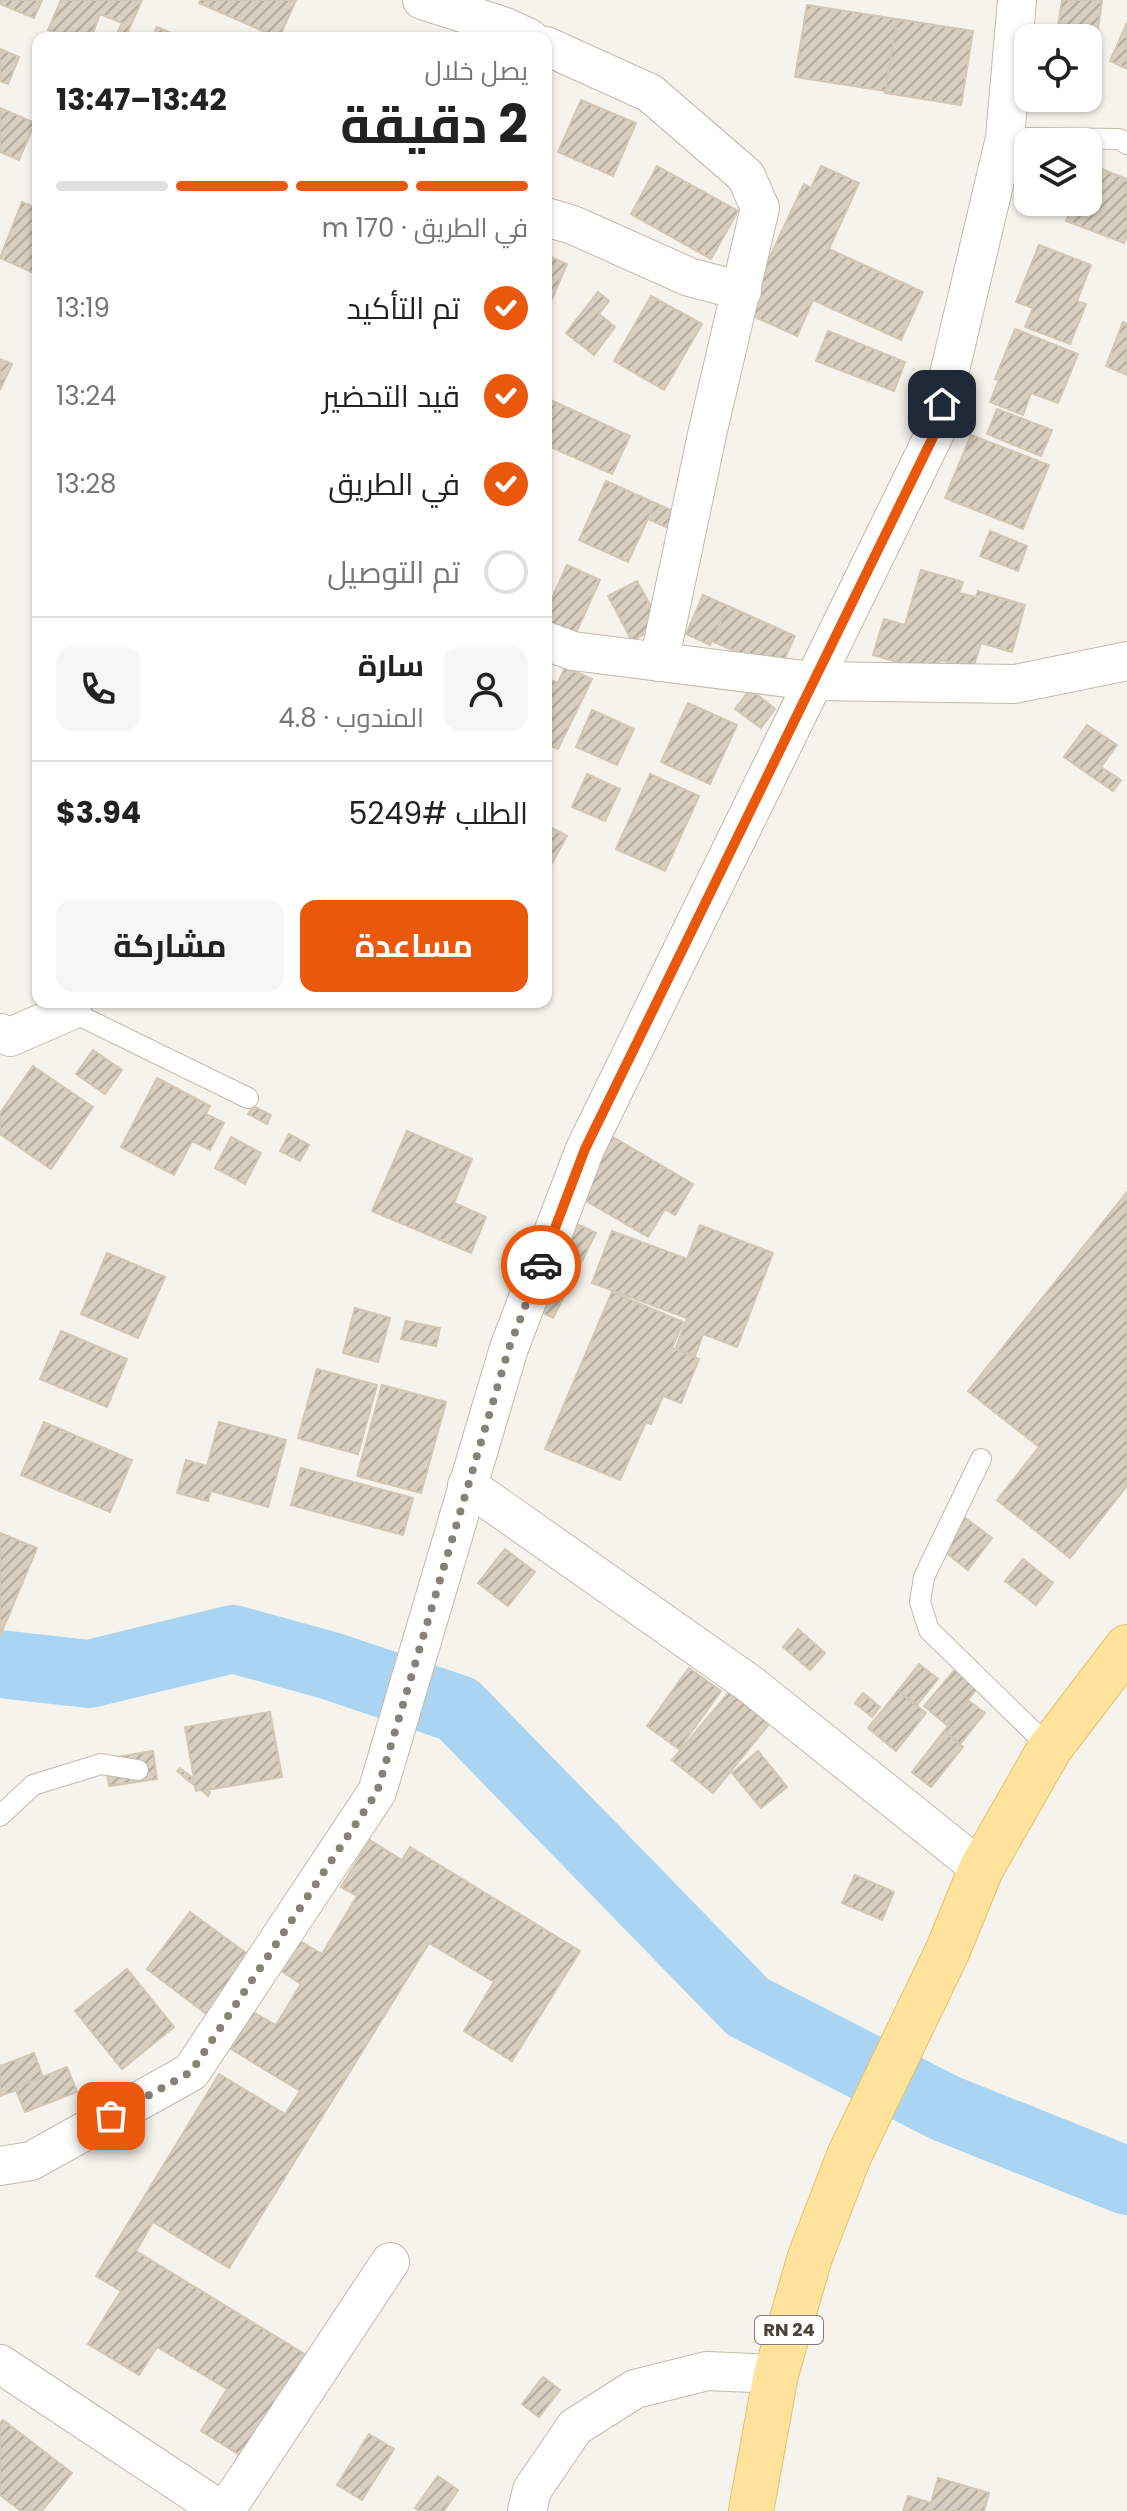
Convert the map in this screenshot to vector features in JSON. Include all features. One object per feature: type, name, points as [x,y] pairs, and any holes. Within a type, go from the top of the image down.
[{"type":"main road","name":"RN 24","points":[[751,2511],[776,2374],[810,2257],[849,2156],[948,1950],[981,1869],[1050,1748],[1127,1647]]},
{"type":"street","points":[[422,0],[501,32]]},
{"type":"street","points":[[0,2166],[31,2161],[191,2072],[377,1792],[509,1348],[585,1149],[935,433],[1005,138],[1017,0]]},
{"type":"street","points":[[552,49],[650,93],[746,176],[760,208],[708,430],[659,662]]},
{"type":"street","points":[[552,219],[573,225],[689,277],[742,291]]},
{"type":"street","points":[[552,643],[573,651],[812,681],[1015,684],[1127,661]]},
{"type":"street","points":[[3,1041],[70,1008]]},
{"type":"street","points":[[467,1485],[750,1684],[981,1869]]},
{"type":"street","points":[[0,2364],[223,2511],[390,2262]]},
{"type":"street","points":[[527,2511],[532,2490],[575,2427],[635,2389],[707,2371],[776,2374]]},
{"type":"lane","points":[[1005,138],[1119,139],[1127,144]]},
{"type":"lane","points":[[74,1008],[248,1098]]},
{"type":"lane","points":[[981,1459],[924,1577],[920,1602],[929,1630],[1050,1748]]},
{"type":"lane","points":[[0,1816],[33,1785],[101,1764],[138,1770]]},
{"type":"building","points":[[0,0],[42,0],[34,18],[0,4]]},
{"type":"building","points":[[61,0],[142,0],[128,32],[118,32],[122,23],[100,14],[93,32],[48,30]]},
{"type":"building","points":[[201,0],[296,0],[282,32],[265,32],[199,3]]},
{"type":"building","points":[[1062,0],[1102,0],[1099,24],[1058,24]]},
{"type":"building","points":[[807,5],[897,19],[886,91],[795,77]]},
{"type":"building","points":[[897,19],[973,31],[961,105],[885,93]]},
{"type":"building","points":[[1127,23],[1127,69],[1110,61]]},
{"type":"building","points":[[0,49],[19,57],[8,84],[0,81]]},
{"type":"building","points":[[581,100],[636,123],[613,176],[558,152]]},
{"type":"building","points":[[0,108],[32,122],[32,130],[19,160],[0,152]]},
{"type":"building","points":[[657,166],[738,211],[711,259],[631,214]]},
{"type":"building","points":[[821,166],[859,183],[829,249],[923,292],[901,340],[813,300],[797,336],[744,312],[804,184],[811,188]]},
{"type":"building","points":[[1102,169],[1127,179],[1127,235],[1124,243],[1066,221],[1068,216],[1102,216]]},
{"type":"building","points":[[22,202],[32,206],[32,272],[0,258]]},
{"type":"building","points":[[1039,245],[1091,265],[1077,301],[1086,304],[1070,344],[1025,327],[1033,308],[1016,302]]},
{"type":"building","points":[[552,258],[567,264],[552,299]]},
{"type":"building","points":[[598,292],[609,301],[599,314],[615,327],[594,355],[566,333]]},
{"type":"building","points":[[651,296],[702,324],[664,390],[614,361]]},
{"type":"building","points":[[1123,322],[1127,324],[1127,375],[1106,366]]},
{"type":"building","points":[[1015,329],[1078,354],[1058,403],[1031,393],[1023,415],[990,402],[999,380],[995,379]]},
{"type":"building","points":[[828,331],[905,362],[894,391],[816,361]]},
{"type":"building","points":[[0,359],[12,364],[0,390]]},
{"type":"building","points":[[557,403],[630,436],[612,474],[552,448],[552,414]]},
{"type":"building","points":[[997,409],[1052,430],[1041,456],[987,434]]},
{"type":"building","points":[[971,435],[1049,465],[1023,529],[945,498]]},
{"type":"building","points":[[606,481],[655,503],[628,562],[579,540]]},
{"type":"building","points":[[655,503],[682,515],[675,531],[648,519]]},
{"type":"building","points":[[990,531],[1027,546],[1018,571],[980,556]]},
{"type":"building","points":[[567,565],[600,580],[575,635],[552,625],[552,598]]},
{"type":"building","points":[[921,570],[963,582],[959,593],[976,597],[978,591],[1025,605],[1012,652],[981,643],[973,669],[940,660],[936,673],[873,655],[884,619],[905,625]]},
{"type":"building","points":[[637,581],[661,625],[632,641],[608,596]]},
{"type":"building","points":[[703,595],[728,606],[710,645],[686,634]]},
{"type":"building","points":[[728,606],[795,636],[779,671],[712,641]]},
{"type":"building","points":[[565,667],[592,679],[558,749],[552,746],[552,680],[558,683]]},
{"type":"building","points":[[750,689],[775,709],[761,728],[735,709]]},
{"type":"building","points":[[688,703],[737,725],[710,784],[661,762]]},
{"type":"building","points":[[592,710],[634,729],[617,765],[576,747]]},
{"type":"building","points":[[1087,725],[1117,745],[1101,767],[1121,780],[1113,791],[1064,757]]},
{"type":"building","points":[[587,774],[620,789],[605,821],[572,807]]},
{"type":"building","points":[[650,774],[699,796],[665,871],[616,849]]},
{"type":"building","points":[[552,828],[567,836],[552,863]]},
{"type":"building","points":[[93,1050],[122,1070],[105,1094],[76,1074]]},
{"type":"building","points":[[33,1066],[93,1107],[51,1169],[0,1134],[0,1113]]},
{"type":"building","points":[[157,1078],[210,1106],[206,1114],[224,1123],[210,1150],[192,1141],[174,1175],[121,1147]]},
{"type":"building","points":[[253,1106],[271,1115],[267,1124],[248,1114]]},
{"type":"building","points":[[407,1131],[472,1159],[454,1203],[486,1217],[471,1253],[372,1211]]},
{"type":"building","points":[[289,1134],[309,1145],[300,1161],[280,1151]]},
{"type":"building","points":[[231,1137],[261,1153],[245,1184],[215,1168]]},
{"type":"building","points":[[613,1137],[693,1184],[675,1215],[665,1209],[648,1237],[579,1197]]},
{"type":"building","points":[[1127,1192],[1127,1486],[1070,1558],[997,1500],[1039,1447],[968,1391]]},
{"type":"building","points":[[575,1223],[596,1233],[553,1318],[532,1307]]},
{"type":"building","points":[[700,1225],[773,1253],[737,1347],[703,1334],[695,1356],[676,1348],[687,1318],[592,1283],[612,1231],[687,1259]]},
{"type":"building","points":[[107,1253],[165,1277],[138,1338],[81,1314]]},
{"type":"building","points":[[612,1292],[683,1322],[672,1348],[699,1359],[681,1403],[663,1396],[651,1424],[646,1422],[620,1480],[545,1449]]},
{"type":"building","points":[[355,1308],[390,1318],[378,1362],[343,1353]]},
{"type":"building","points":[[406,1321],[440,1328],[436,1346],[401,1339]]},
{"type":"building","points":[[61,1331],[127,1359],[107,1407],[40,1379]]},
{"type":"building","points":[[317,1369],[377,1385],[358,1454],[298,1438]]},
{"type":"building","points":[[382,1385],[446,1402],[421,1493],[357,1476]]},
{"type":"building","points":[[44,1422],[132,1460],[110,1512],[21,1475]]},
{"type":"building","points":[[219,1422],[286,1440],[268,1507],[211,1491],[208,1501],[177,1493],[186,1460],[207,1466]]},
{"type":"building","points":[[301,1468],[413,1498],[403,1535],[291,1505]]},
{"type":"building","points":[[960,1514],[992,1538],[968,1570],[935,1544]]},
{"type":"building","points":[[0,1533],[37,1548],[0,1636]]},
{"type":"building","points":[[505,1549],[535,1572],[508,1606],[478,1583]]},
{"type":"building","points":[[1023,1559],[1053,1583],[1036,1605],[1005,1581]]},
{"type":"building","points":[[798,1629],[825,1653],[810,1670],[783,1647]]},
{"type":"building","points":[[963,1660],[985,1679],[947,1725],[924,1706]]},
{"type":"building","points":[[919,1664],[938,1679],[917,1705],[898,1691]]},
{"type":"building","points":[[689,1668],[721,1691],[679,1749],[647,1726]]},
{"type":"building","points":[[730,1691],[770,1723],[713,1793],[672,1760]]},
{"type":"building","points":[[898,1691],[926,1713],[896,1751],[868,1728]]},
{"type":"building","points":[[863,1693],[880,1707],[872,1717],[855,1703]]},
{"type":"building","points":[[969,1701],[985,1713],[960,1744],[944,1731]]},
{"type":"building","points":[[270,1712],[282,1777],[207,1790],[210,1792],[208,1796],[201,1790],[196,1791],[195,1786],[177,1771],[180,1768],[194,1779],[185,1727]]},
{"type":"building","points":[[944,1731],[963,1747],[931,1787],[912,1772]]},
{"type":"building","points":[[153,1751],[157,1779],[109,1786],[105,1759]]},
{"type":"building","points":[[758,1751],[787,1787],[761,1808],[732,1773]]},
{"type":"building","points":[[370,1840],[402,1860],[410,1847],[580,1951],[512,2061],[464,2031],[494,1982],[429,1943],[229,2268],[153,2222],[136,2251],[316,2361],[253,2463],[201,2431],[227,2389],[157,2347],[139,2375],[88,2344],[121,2291],[96,2276],[219,2074],[285,2114],[300,2091],[231,2049],[253,2012],[276,2025],[301,1984],[281,1971],[300,1941],[322,1954],[357,1896],[341,1887]]},
{"type":"building","points":[[855,1875],[894,1892],[882,1920],[842,1903]]},
{"type":"building","points":[[190,1912],[253,1958],[209,2016],[147,1969]]},
{"type":"building","points":[[127,1969],[174,2027],[122,2069],[75,2011]]},
{"type":"building","points":[[34,2053],[44,2080],[0,2096],[0,2066]]},
{"type":"building","points":[[67,2067],[77,2092],[25,2112],[15,2088]]},
{"type":"building","points":[[543,2377],[560,2390],[539,2417],[522,2404]]},
{"type":"building","points":[[3,2420],[72,2473],[42,2511],[21,2511],[0,2495],[0,2423]]},
{"type":"building","points":[[369,2434],[394,2449],[362,2500],[337,2485]]},
{"type":"building","points":[[438,2476],[458,2490],[444,2511],[419,2511],[415,2508]]},
{"type":"building","points":[[938,2478],[989,2493],[984,2511],[903,2511],[908,2496],[931,2503]]},
{"type":"waterway","points":[[0,1664],[89,1674],[233,1639],[331,1666],[458,1709],[748,2007],[945,2108],[1127,2181]]},
{"type":"way so far","points":[[111,2116],[191,2072],[377,1792],[509,1348],[541,1265]]},
{"type":"route","points":[[541,1265],[585,1149],[935,433],[942,404]]}]
